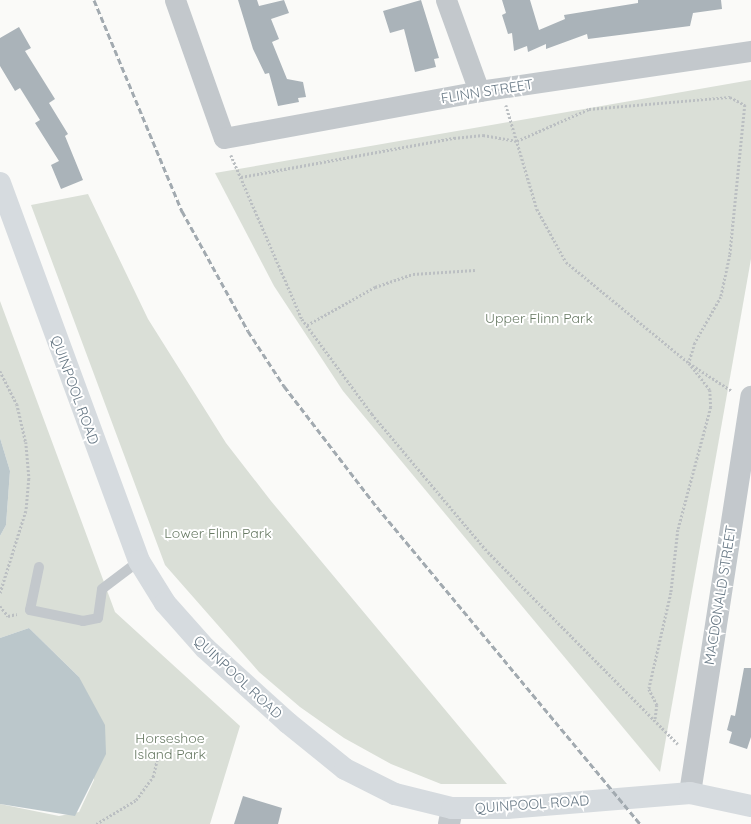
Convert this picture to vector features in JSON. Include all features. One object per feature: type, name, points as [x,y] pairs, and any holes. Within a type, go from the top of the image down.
[{"type":"main road","name":"QUINPOOL ROAD","points":[[0,183],[139,561],[165,603],[205,648],[339,764],[396,794],[450,816],[553,804],[690,793],[751,806]]},
{"type":"street","points":[[175,0],[224,138]]},
{"type":"street","points":[[446,0],[479,91]]},
{"type":"street","name":"FLINN STREET","points":[[224,138],[479,91],[751,51]]},
{"type":"street","name":"MACDONALD STREET","points":[[690,793],[694,756],[750,408]]},
{"type":"lane","points":[[39,567],[30,610],[69,620],[98,618],[102,589],[139,561]]},
{"type":"path","points":[[501,88],[537,209],[566,262],[689,363],[750,408]]},
{"type":"path","points":[[241,177],[454,138],[483,135],[517,142],[589,109],[730,97],[746,105],[730,256],[721,297],[695,342],[689,363]]},
{"type":"path","points":[[224,138],[306,324],[372,414],[488,552],[612,674],[654,721],[694,756]]},
{"type":"path","points":[[306,324],[375,287],[413,274],[475,270]]},
{"type":"path","points":[[654,721],[657,706],[649,689],[671,593],[678,530],[712,407],[710,390],[689,363]]},
{"type":"path","points":[[0,371],[17,404],[26,442],[29,479],[26,511],[0,594]]},
{"type":"path","points":[[0,606],[8,616],[30,610]]},
{"type":"path","points":[[96,824],[136,800],[153,777],[158,756]]},
{"type":"green space","name":"Upper Flinn Park","points":[[751,80],[751,259],[660,772],[343,391],[274,286],[215,173]]},
{"type":"green space","name":"Lower Flinn Park","points":[[88,194],[148,319],[226,443],[271,501],[507,784],[441,784],[391,764],[344,738],[300,707],[259,672],[165,565],[31,205]]},
{"type":"green space","name":"Horseshoe Island Park","points":[[0,301],[115,612],[240,726],[210,824],[0,824],[0,804],[59,816],[79,812],[94,780],[79,677],[29,628],[0,638],[0,536],[6,525],[10,471],[0,438]]},
{"type":"shaded area","points":[[0,438],[10,471],[6,525],[0,536]]},
{"type":"shaded area","points":[[29,628],[79,677],[105,725],[106,754],[75,816],[0,804],[0,638]]},
{"type":"building","points":[[238,0],[257,0],[259,6],[284,0],[289,13],[271,19],[279,39],[272,42],[287,79],[303,82],[306,97],[298,98],[299,102],[278,106],[269,73],[265,74],[253,49]]},
{"type":"building","points":[[421,0],[439,58],[434,59],[436,67],[415,72],[404,29],[390,33],[383,11]]},
{"type":"building","points":[[502,0],[530,0],[539,30],[565,19],[564,15],[638,3],[638,0],[721,0],[722,9],[693,13],[690,26],[588,39],[587,34],[546,49],[546,44],[528,52],[527,46],[514,51],[512,33],[508,34],[502,15],[506,13]]},
{"type":"building","points":[[19,27],[31,48],[25,51],[55,99],[49,103],[68,134],[65,136],[83,180],[61,189],[51,165],[59,161],[35,123],[40,120],[20,88],[15,91],[0,66],[0,38]]},
{"type":"building","points":[[744,668],[751,668],[751,737],[747,749],[729,743],[732,732],[727,730],[731,715],[735,716]]},
{"type":"building","points":[[243,796],[282,808],[278,824],[234,824]]},
{"type":"railway","points":[[94,0],[182,211],[248,331],[284,386],[377,507],[640,824]]}]
